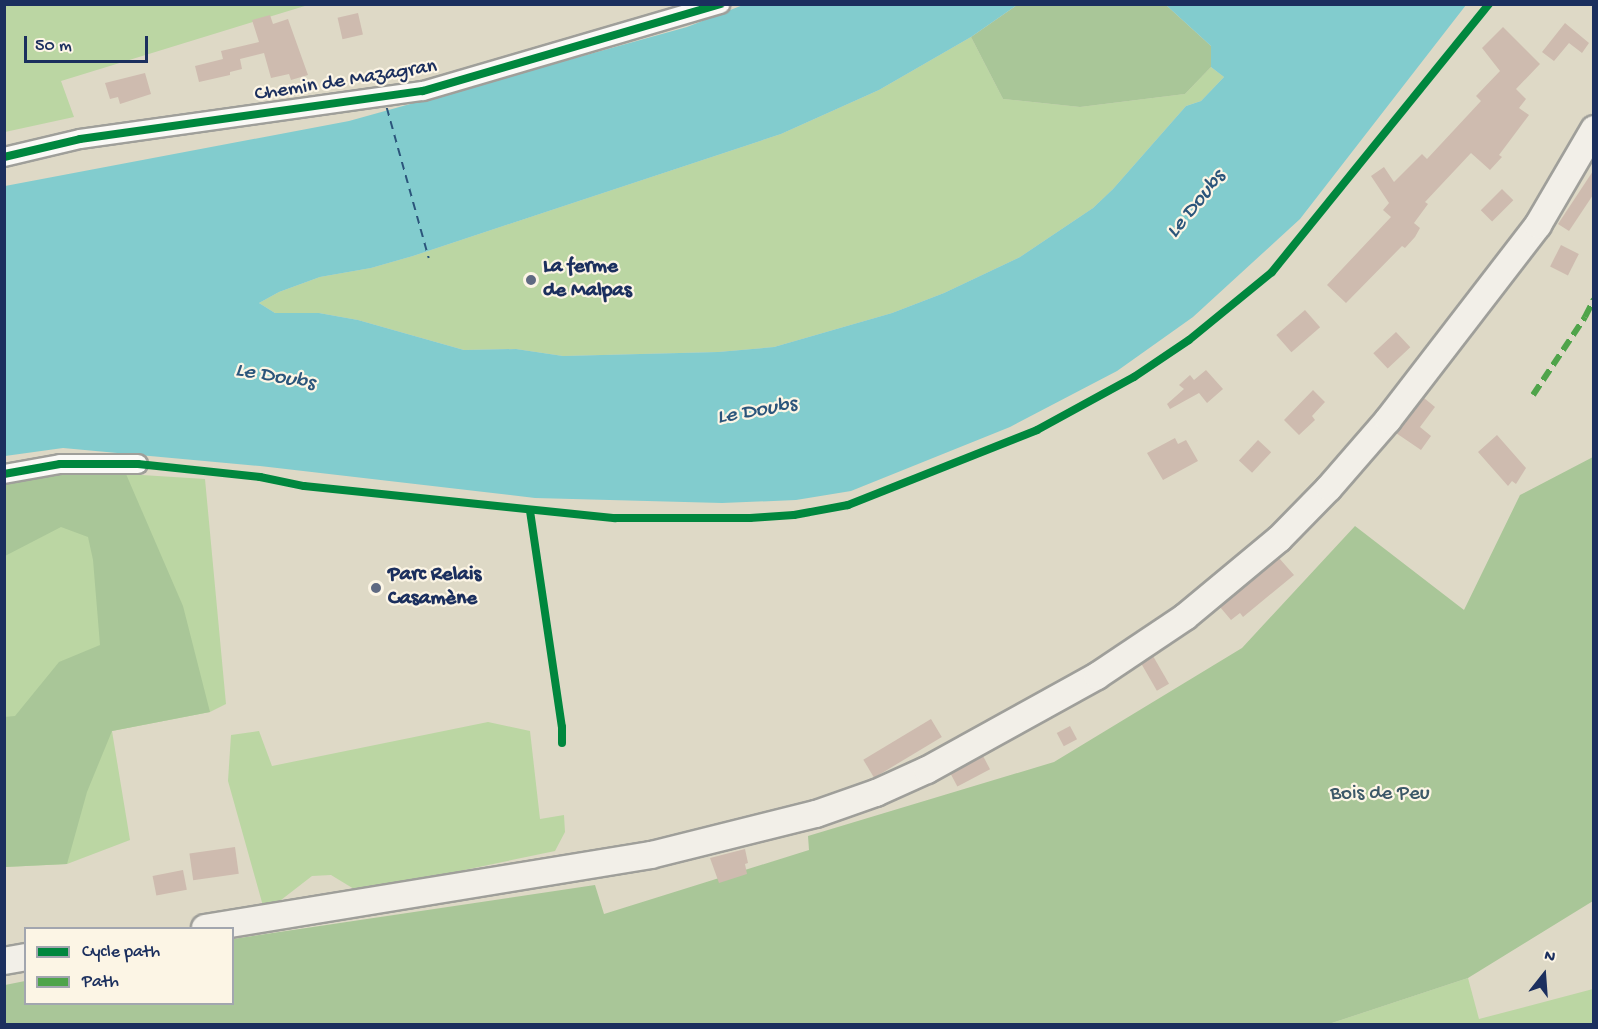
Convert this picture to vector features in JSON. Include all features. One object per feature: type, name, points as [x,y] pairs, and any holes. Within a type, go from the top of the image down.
[{"type":"main road","points":[[209,927],[297,907],[651,855],[816,814],[876,793],[927,770],[1097,676],[1185,617],[1279,539],[1329,488],[1388,420],[1538,225],[1593,129]]},
{"type":"main road","points":[[4,961],[24,957]]},
{"type":"street","name":"Chemin de Mazagran","points":[[4,157],[80,139],[423,91],[721,4]]},
{"type":"street","points":[[4,474],[60,464],[138,464]]},
{"type":"green space","points":[[4,5],[308,5],[61,81],[74,117],[5,132]]},
{"type":"green space","points":[[1017,5],[1166,5],[1211,46],[1211,67],[1185,94],[1080,107],[1003,99],[971,37]]},
{"type":"green space","points":[[971,37],[1003,99],[1080,107],[1185,94],[1211,67],[1224,77],[1201,101],[1186,106],[1113,189],[1093,208],[1020,257],[944,293],[892,313],[774,347],[718,352],[563,356],[516,349],[464,350],[358,320],[319,313],[275,313],[259,303],[279,292],[320,277],[371,268],[413,256],[781,134],[879,90]]},
{"type":"green space","name":"Bois de Peu","points":[[1593,457],[1593,901],[1468,978],[1329,1024],[5,1024],[5,985],[24,981],[24,1005],[234,1005],[234,939],[595,885],[604,914],[809,850],[808,836],[1054,762],[1242,648],[1355,526],[1464,610],[1520,495]]},
{"type":"green space","points":[[50,474],[126,474],[205,479],[226,704],[210,712],[112,731],[130,840],[67,864],[5,867],[4,480]]},
{"type":"green space","points":[[50,474],[126,474],[183,606],[210,712],[112,731],[87,792],[67,864],[5,867],[4,717],[15,716],[59,662],[100,645],[93,560],[88,537],[61,527],[5,556],[5,480]]},
{"type":"green space","points":[[488,722],[530,731],[540,819],[564,815],[565,832],[555,851],[359,892],[331,875],[312,876],[281,900],[263,906],[228,781],[231,735],[259,731],[272,766]]},
{"type":"green space","points":[[1468,978],[1479,1019],[1593,989],[1593,1024],[1329,1024]]},
{"type":"water","name":"Le Doubs","points":[[743,5],[1017,5],[971,37],[879,90],[781,134],[413,256],[371,268],[320,277],[279,292],[259,303],[275,313],[319,313],[358,320],[464,350],[516,349],[563,356],[718,352],[774,347],[892,313],[944,293],[1020,257],[1093,208],[1113,189],[1186,106],[1201,101],[1224,77],[1211,67],[1211,46],[1166,5],[1466,5],[1300,219],[1193,317],[1117,371],[1010,427],[851,491],[796,500],[722,503],[535,498],[260,466],[63,448],[5,456],[5,186],[349,121],[687,27]]},
{"type":"building","points":[[358,13],[363,34],[342,39],[338,18]]},
{"type":"building","points":[[270,15],[273,24],[288,19],[308,75],[291,80],[289,74],[271,78],[264,53],[240,59],[242,69],[230,72],[230,75],[199,82],[195,66],[223,59],[221,51],[259,42],[252,20]]},
{"type":"building","points":[[1565,23],[1589,43],[1582,53],[1569,43],[1554,61],[1542,52]]},
{"type":"building","points":[[1503,27],[1540,64],[1516,89],[1526,99],[1519,108],[1529,115],[1499,155],[1502,157],[1490,170],[1471,153],[1425,202],[1428,204],[1414,223],[1420,228],[1415,237],[1405,248],[1402,246],[1346,303],[1327,285],[1391,217],[1383,210],[1389,203],[1371,176],[1384,167],[1394,182],[1422,154],[1427,159],[1481,101],[1476,96],[1500,71],[1482,48]]},
{"type":"building","points":[[145,73],[151,94],[120,104],[118,97],[110,99],[105,83]]},
{"type":"building","points":[[1593,171],[1593,195],[1569,231],[1558,224]]},
{"type":"building","points":[[1502,189],[1513,200],[1492,222],[1481,210]]},
{"type":"building","points":[[1561,245],[1579,254],[1568,275],[1550,266]]},
{"type":"building","points":[[1305,310],[1320,327],[1291,352],[1276,335]]},
{"type":"building","points":[[1396,332],[1410,347],[1388,369],[1373,353]]},
{"type":"building","points":[[1206,370],[1223,389],[1207,403],[1199,393],[1170,409],[1167,404],[1184,389],[1179,385],[1190,375],[1194,380]]},
{"type":"building","points":[[1313,390],[1325,402],[1312,416],[1315,420],[1299,435],[1284,420]]},
{"type":"building","points":[[1424,398],[1435,407],[1420,427],[1431,436],[1421,450],[1396,433]]},
{"type":"building","points":[[1497,435],[1526,468],[1516,484],[1512,481],[1508,486],[1478,452]]},
{"type":"building","points":[[1175,438],[1178,444],[1186,440],[1198,461],[1163,480],[1147,453]]},
{"type":"building","points":[[1258,440],[1271,452],[1252,473],[1239,460]]},
{"type":"building","points":[[1279,558],[1294,575],[1243,617],[1240,613],[1231,620],[1220,607]]},
{"type":"building","points":[[1153,656],[1169,684],[1157,691],[1141,663]]},
{"type":"building","points":[[931,719],[942,737],[874,778],[863,760]]},
{"type":"building","points":[[1070,726],[1077,739],[1064,746],[1057,733]]},
{"type":"building","points":[[983,756],[990,769],[957,787],[950,773]]},
{"type":"building","points":[[235,847],[239,874],[193,880],[189,853]]},
{"type":"building","points":[[745,849],[748,863],[745,864],[747,874],[719,883],[710,858]]},
{"type":"building","points":[[183,870],[187,890],[156,896],[153,876]]},
{"type":"ferry route","points":[[387,108],[429,258]]},
{"type":"marked path","points":[[1533,395],[1585,317],[1594,299]]},
{"type":"cycle path","points":[[4,157],[80,139],[423,91],[721,4]]},
{"type":"cycle path","points":[[4,474],[60,464],[138,464],[260,477],[304,486],[615,518],[750,518],[794,515],[848,505],[1037,430],[1134,377],[1189,340],[1272,272],[1489,4]]},
{"type":"cycle path","points":[[530,511],[562,727],[562,743]]},
{"type":"place","name":"La ferme de Malpas","points":[[531,280]]},
{"type":"place","name":"Parc Relais Casamène","points":[[376,588]]}]
